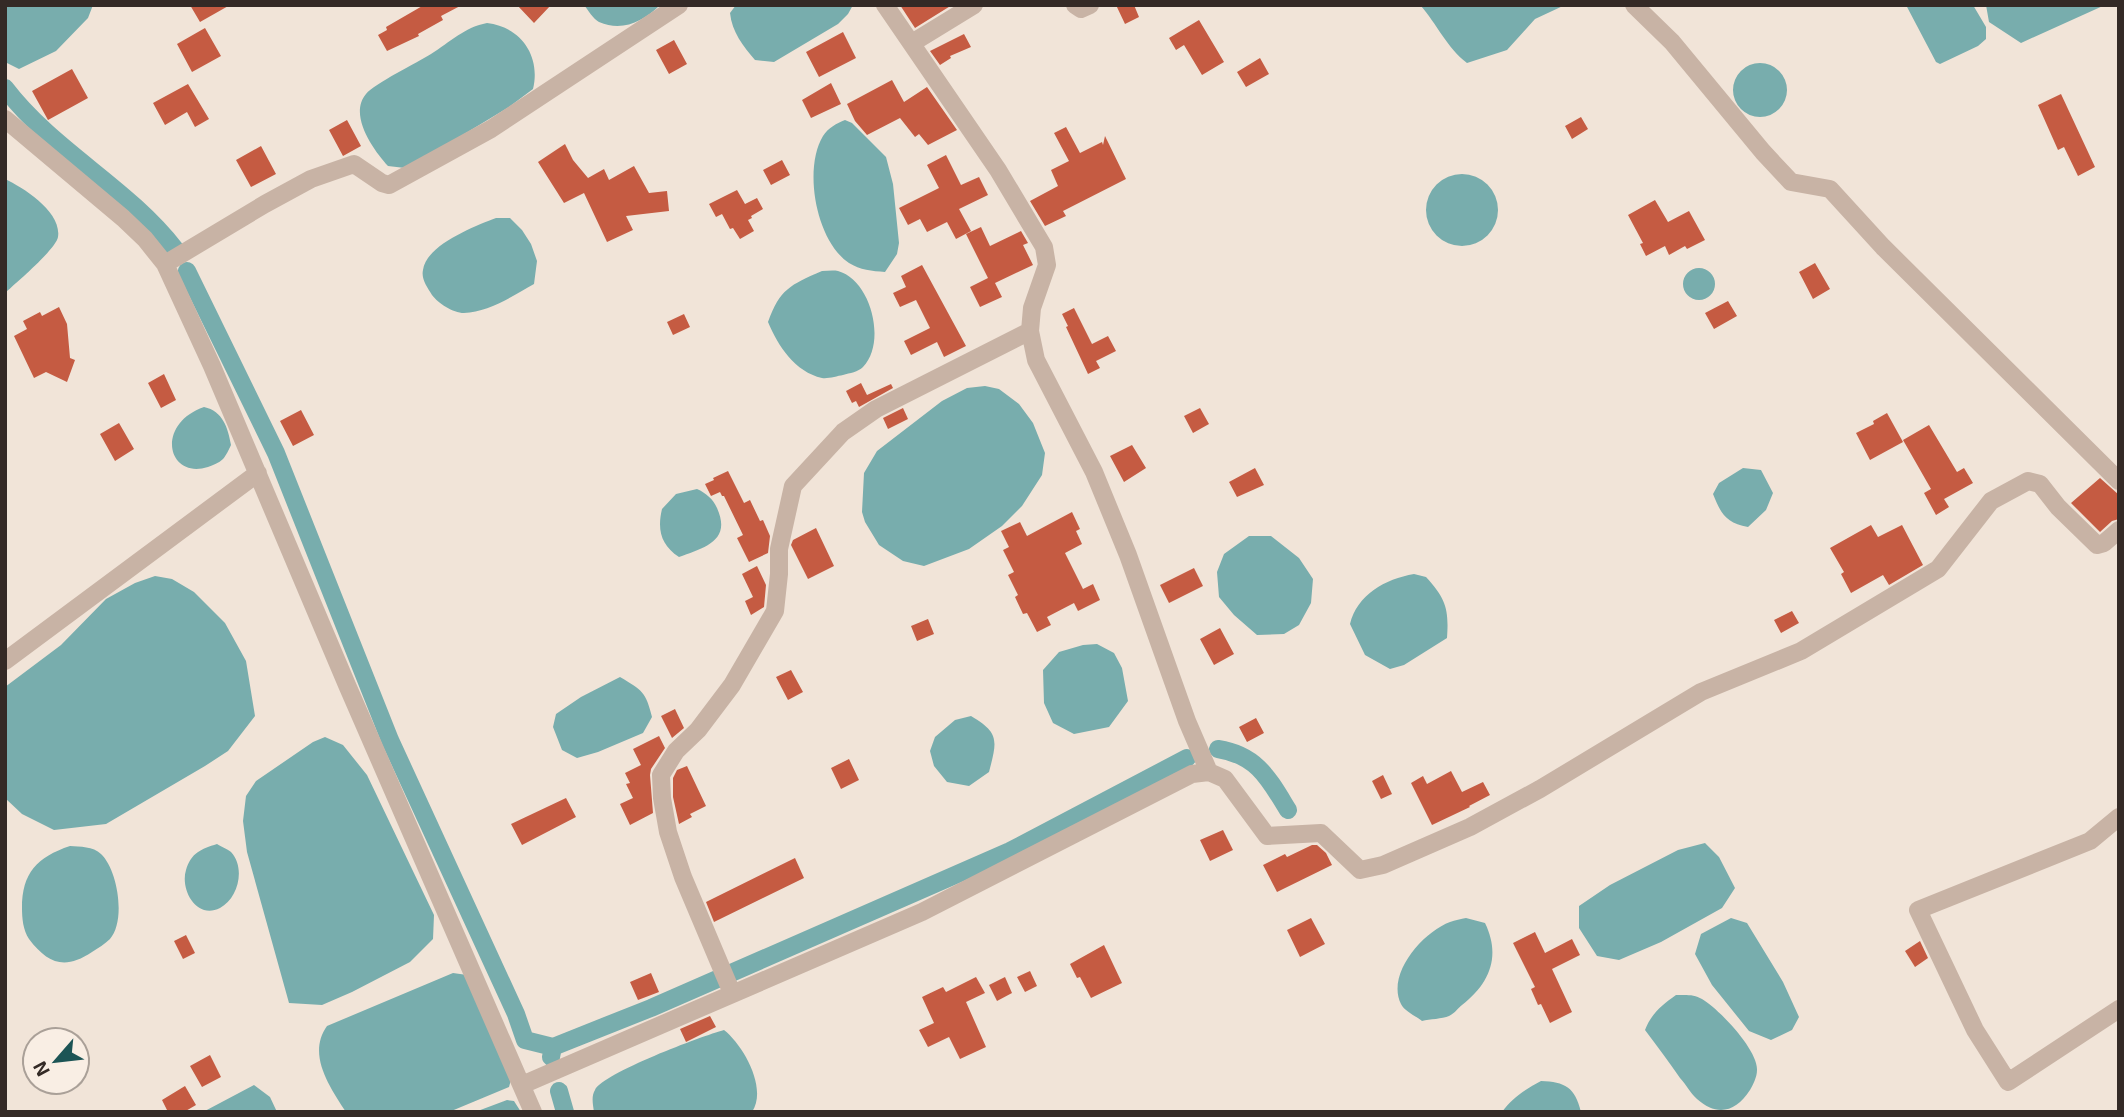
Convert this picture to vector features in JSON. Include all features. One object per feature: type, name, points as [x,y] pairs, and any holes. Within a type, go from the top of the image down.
[{"type":"street","points":[[165,264],[299,186],[354,164],[382,183],[390,185],[491,130],[679,5]]},
{"type":"street","points":[[885,5],[998,170],[1044,247],[1047,265],[1032,308],[1030,331],[1036,360],[1094,472],[1209,772]]},
{"type":"street","points":[[912,43],[974,5]]},
{"type":"street","points":[[1075,5],[1081,9],[1090,5]]},
{"type":"street","points":[[1634,5],[1672,42],[1791,182],[1830,189],[1883,247],[2119,481]]},
{"type":"street","points":[[5,119],[123,218],[165,264],[212,366],[533,1112]]},
{"type":"street","points":[[732,993],[683,877],[668,832],[661,775],[676,751],[698,730],[732,685],[775,611],[779,549],[793,486],[843,432],[876,410],[1030,331]]},
{"type":"street","points":[[5,661],[258,473]]},
{"type":"street","points":[[522,1085],[922,912],[1192,774],[1209,772],[1225,779],[1267,836],[1321,833],[1360,870],[1383,864],[1470,827],[1540,789],[1701,692],[1801,651],[1938,569],[1992,501],[2028,481],[2040,484],[2058,507],[2096,545],[2104,543],[2119,530]]},
{"type":"street","points":[[2119,817],[2090,841],[1918,910],[1975,1030],[2008,1082],[2119,1009]]},
{"type":"water","points":[[5,5],[93,5],[88,18],[56,51],[19,69],[5,62]]},
{"type":"water","points":[[584,5],[660,5],[632,24],[616,26],[597,21]]},
{"type":"water","points":[[736,5],[853,5],[838,24],[774,62],[755,60],[742,44],[730,13]]},
{"type":"water","points":[[1420,5],[1565,5],[1535,19],[1507,50],[1467,63]]},
{"type":"water","points":[[1906,5],[1973,5],[1986,27],[1986,39],[1978,46],[1940,64],[1936,62]]},
{"type":"water","points":[[1986,5],[2105,5],[2021,43],[1989,22]]},
{"type":"water","points":[[487,23],[510,30],[526,45],[534,65],[533,89],[509,107],[413,165],[405,168],[388,166],[370,142],[361,122],[361,103],[366,94],[465,31]]},
{"type":"water","points":[[1765,63],[1775,67],[1783,75],[1787,90],[1783,105],[1775,113],[1755,117],[1745,113],[1737,105],[1733,85],[1737,75],[1745,67]]},
{"type":"water","points":[[845,120],[852,123],[886,157],[893,184],[899,243],[897,254],[885,272],[857,267],[838,253],[828,239],[816,204],[814,167],[817,150],[827,131]]},
{"type":"water","points":[[1462,174],[1482,180],[1492,190],[1498,210],[1492,230],[1482,240],[1462,246],[1442,240],[1432,230],[1426,210],[1432,190],[1442,180]]},
{"type":"water","points":[[5,179],[22,188],[48,210],[58,228],[58,237],[43,257],[5,293]]},
{"type":"water","points":[[496,218],[510,218],[531,244],[537,261],[534,284],[500,303],[482,310],[460,313],[442,304],[432,295],[423,273],[426,261],[433,252],[453,238]]},
{"type":"water","points":[[1699,268],[1710,273],[1715,284],[1710,295],[1699,300],[1688,295],[1683,284],[1688,273]]},
{"type":"water","points":[[822,271],[838,271],[859,286],[872,313],[874,328],[874,343],[863,367],[851,373],[824,378],[812,375],[789,357],[768,322],[777,302],[788,289]]},
{"type":"water","points":[[985,386],[999,389],[1019,404],[1033,423],[1045,453],[1042,475],[1022,506],[1002,526],[969,549],[924,566],[903,561],[879,545],[865,522],[862,512],[864,473],[877,451],[942,401],[967,388]]},
{"type":"water","points":[[204,407],[220,416],[231,445],[220,462],[194,469],[183,465],[176,458],[172,448],[173,437],[178,425],[188,415]]},
{"type":"water","points":[[1743,468],[1761,470],[1773,493],[1766,510],[1748,527],[1729,520],[1713,494],[1719,483]]},
{"type":"water","points":[[697,489],[715,505],[721,519],[721,528],[713,542],[679,557],[664,542],[660,530],[662,509],[676,494]]},
{"type":"water","points":[[1249,536],[1271,536],[1299,558],[1313,579],[1311,603],[1299,625],[1284,634],[1257,635],[1234,615],[1219,597],[1217,572],[1224,554]]},
{"type":"water","points":[[1414,574],[1426,577],[1442,598],[1447,612],[1447,638],[1404,665],[1390,669],[1365,655],[1350,624],[1359,605],[1374,590],[1403,576]]},
{"type":"water","points":[[155,576],[172,579],[194,592],[225,623],[246,661],[255,716],[228,751],[106,824],[54,830],[22,814],[5,798],[5,687],[61,645],[106,599],[135,583]]},
{"type":"water","points":[[1097,644],[1114,653],[1122,668],[1128,701],[1109,727],[1074,734],[1053,723],[1044,703],[1043,670],[1059,652]]},
{"type":"water","points":[[620,677],[638,689],[648,702],[652,717],[643,733],[577,758],[562,750],[553,727],[556,714],[581,697]]},
{"type":"water","points":[[971,716],[992,733],[994,739],[989,772],[969,786],[947,782],[934,766],[930,751],[935,737],[955,720]]},
{"type":"water","points":[[325,737],[343,745],[367,775],[434,915],[433,939],[410,962],[352,992],[322,1005],[289,1003],[247,852],[243,821],[246,796],[256,781],[313,742]]},
{"type":"water","points":[[1705,843],[1719,857],[1735,888],[1722,908],[1661,942],[1619,960],[1597,956],[1579,928],[1579,906],[1610,885],[1678,850]]},
{"type":"water","points":[[217,844],[230,851],[236,859],[238,883],[226,904],[211,911],[204,910],[192,901],[188,894],[185,886],[186,870],[197,852]]},
{"type":"water","points":[[70,846],[94,850],[107,862],[116,883],[118,920],[110,939],[101,946],[82,958],[57,962],[43,954],[29,939],[24,928],[23,896],[28,876],[40,861]]},
{"type":"water","points":[[1466,918],[1485,923],[1490,935],[1492,958],[1486,978],[1472,997],[1451,1015],[1422,1021],[1401,1004],[1398,992],[1403,968],[1419,944],[1429,935],[1450,922]]},
{"type":"water","points":[[1731,918],[1747,923],[1783,982],[1799,1017],[1792,1030],[1771,1040],[1749,1031],[1712,985],[1695,954],[1701,934]]},
{"type":"water","points":[[453,973],[467,975],[512,1076],[509,1087],[449,1112],[346,1112],[327,1081],[320,1059],[321,1037],[327,1026]]},
{"type":"water","points":[[1676,995],[1696,996],[1709,1004],[1745,1041],[1756,1062],[1756,1078],[1751,1088],[1739,1103],[1726,1110],[1704,1105],[1697,1099],[1645,1030],[1657,1010]]},
{"type":"water","points":[[724,1030],[739,1046],[755,1079],[756,1102],[752,1112],[594,1112],[595,1090],[615,1074]]},
{"type":"water","points":[[1541,1081],[1557,1083],[1572,1091],[1581,1112],[1502,1112],[1520,1094]]},
{"type":"water","points":[[254,1085],[270,1097],[277,1112],[203,1112]]},
{"type":"water","points":[[507,1100],[514,1101],[521,1112],[475,1112]]},
{"type":"building","points":[[190,5],[230,5],[200,22]]},
{"type":"building","points":[[424,5],[462,5],[441,16],[443,20],[418,34],[419,36],[387,51],[378,35],[387,30],[386,27]]},
{"type":"building","points":[[517,5],[551,5],[534,23]]},
{"type":"building","points":[[900,5],[952,5],[915,28]]},
{"type":"building","points":[[1116,5],[1134,5],[1139,17],[1125,24]]},
{"type":"building","points":[[1199,20],[1224,62],[1202,75],[1184,45],[1176,50],[1169,38]]},
{"type":"building","points":[[205,28],[221,56],[192,72],[177,44]]},
{"type":"building","points":[[843,32],[856,58],[819,77],[806,52]]},
{"type":"building","points":[[964,34],[971,47],[950,56],[951,58],[940,65],[930,51]]},
{"type":"building","points":[[674,40],[687,64],[669,74],[656,50]]},
{"type":"building","points":[[1260,58],[1269,74],[1246,87],[1237,72]]},
{"type":"building","points":[[72,69],[88,98],[48,120],[32,91]]},
{"type":"building","points":[[892,80],[904,102],[927,87],[957,130],[928,145],[919,134],[915,137],[900,118],[867,135],[855,121],[847,104]]},
{"type":"building","points":[[831,83],[841,104],[811,118],[802,100]]},
{"type":"building","points":[[188,84],[209,119],[195,127],[187,112],[165,125],[153,103]]},
{"type":"building","points":[[2061,94],[2095,167],[2078,176],[2064,147],[2058,150],[2038,105]]},
{"type":"building","points":[[1581,117],[1588,129],[1572,139],[1565,126]]},
{"type":"building","points":[[347,120],[361,146],[343,156],[329,130]]},
{"type":"building","points":[[1066,127],[1080,153],[1102,142],[1103,145],[1105,136],[1126,179],[1063,211],[1066,216],[1045,226],[1030,201],[1058,186],[1051,170],[1069,161],[1054,133]]},
{"type":"building","points":[[565,144],[573,160],[588,178],[604,169],[609,180],[634,166],[649,193],[667,191],[669,211],[626,216],[633,230],[607,242],[584,193],[564,203],[538,162]]},
{"type":"building","points":[[261,146],[276,174],[251,187],[236,160]]},
{"type":"building","points":[[946,155],[961,185],[979,177],[988,195],[959,209],[971,231],[956,239],[947,222],[927,232],[920,219],[908,225],[899,208],[939,188],[927,165]]},
{"type":"building","points":[[782,160],[790,175],[771,185],[763,170]]},
{"type":"building","points":[[737,190],[745,204],[757,198],[763,209],[748,220],[754,231],[740,239],[733,228],[730,229],[722,214],[716,217],[709,204]]},
{"type":"building","points":[[1655,200],[1668,222],[1689,211],[1705,240],[1687,249],[1685,246],[1669,255],[1665,246],[1646,256],[1640,244],[1643,243],[1628,215]]},
{"type":"building","points":[[981,227],[990,246],[1021,231],[1028,243],[1023,245],[1033,265],[995,283],[1002,297],[980,307],[970,287],[988,278],[966,234]]},
{"type":"building","points":[[1815,263],[1830,289],[1813,299],[1799,272]]},
{"type":"building","points":[[922,265],[966,346],[944,357],[937,342],[911,355],[904,341],[930,328],[916,300],[900,307],[893,293],[906,287],[901,276]]},
{"type":"building","points":[[1728,301],[1737,316],[1714,329],[1705,313]]},
{"type":"building","points":[[59,307],[67,324],[70,358],[75,360],[67,382],[46,372],[34,378],[14,336],[27,329],[23,321],[40,312],[42,316]]},
{"type":"building","points":[[1074,308],[1092,344],[1108,336],[1116,351],[1096,361],[1100,368],[1088,374],[1062,314]]},
{"type":"building","points":[[684,314],[690,327],[673,335],[667,322]]},
{"type":"building","points":[[164,374],[176,400],[161,408],[148,383]]},
{"type":"building","points":[[861,383],[867,395],[891,384],[893,388],[859,407],[856,401],[852,403],[846,391]]},
{"type":"building","points":[[903,408],[908,419],[888,429],[883,418]]},
{"type":"building","points":[[1200,408],[1209,424],[1193,433],[1184,416]]},
{"type":"building","points":[[301,410],[314,435],[293,446],[280,421]]},
{"type":"building","points":[[1887,413],[1903,442],[1870,460],[1856,433],[1874,424],[1873,421]]},
{"type":"building","points":[[119,423],[134,449],[115,461],[100,434]]},
{"type":"building","points":[[1929,425],[1957,472],[1964,468],[1973,483],[1944,499],[1949,507],[1936,515],[1924,493],[1931,489],[1903,440]]},
{"type":"building","points":[[1132,445],[1146,468],[1124,482],[1110,456]]},
{"type":"building","points":[[1255,468],[1264,485],[1237,497],[1229,482]]},
{"type":"building","points":[[728,471],[744,503],[750,500],[770,536],[768,553],[749,562],[737,538],[743,535],[724,496],[720,492],[711,496],[705,484]]},
{"type":"building","points":[[2100,478],[2119,495],[2119,519],[2112,521],[2100,532],[2071,503]]},
{"type":"building","points":[[1072,512],[1080,529],[1076,531],[1082,544],[1065,553],[1083,589],[1093,584],[1100,600],[1078,611],[1074,603],[1047,617],[1051,625],[1037,632],[1027,613],[1023,614],[1015,597],[1018,595],[1008,575],[1014,572],[1003,550],[1009,547],[1001,531],[1020,522],[1027,536]]},
{"type":"building","points":[[1871,525],[1878,537],[1902,525],[1923,565],[1889,585],[1883,575],[1851,593],[1841,574],[1844,572],[1830,548]]},
{"type":"building","points":[[816,528],[834,566],[808,579],[791,545],[793,540]]},
{"type":"building","points":[[757,566],[766,585],[764,607],[751,615],[745,601],[753,597],[742,574]]},
{"type":"building","points":[[1194,568],[1203,586],[1169,603],[1160,585]]},
{"type":"building","points":[[1792,611],[1799,623],[1781,633],[1774,620]]},
{"type":"building","points":[[928,619],[934,634],[917,641],[911,626]]},
{"type":"building","points":[[1220,628],[1234,654],[1214,665],[1200,639]]},
{"type":"building","points":[[791,670],[803,692],[788,700],[776,677]]},
{"type":"building","points":[[675,709],[684,728],[672,738],[661,716]]},
{"type":"building","points":[[1256,718],[1264,733],[1247,742],[1239,727]]},
{"type":"building","points":[[659,736],[665,748],[651,769],[653,813],[630,825],[620,804],[633,798],[626,784],[630,783],[625,773],[641,765],[633,749]]},
{"type":"building","points":[[849,759],[859,780],[841,789],[831,768]]},
{"type":"building","points":[[687,766],[706,806],[690,814],[692,817],[679,824],[673,797],[673,778],[677,770]]},
{"type":"building","points":[[1451,771],[1462,792],[1483,782],[1490,795],[1432,825],[1411,783],[1423,776],[1427,784]]},
{"type":"building","points":[[1383,775],[1392,794],[1381,799],[1372,781]]},
{"type":"building","points":[[566,798],[576,817],[522,845],[511,824]]},
{"type":"building","points":[[1223,830],[1233,850],[1210,861],[1200,840]]},
{"type":"building","points":[[1317,845],[1326,853],[1332,865],[1277,892],[1263,865]]},
{"type":"building","points":[[795,858],[804,878],[714,922],[706,902]]},
{"type":"building","points":[[1311,918],[1325,944],[1300,957],[1287,930]]},
{"type":"building","points":[[1535,932],[1545,953],[1572,939],[1580,955],[1552,969],[1572,1012],[1550,1023],[1541,1004],[1538,1005],[1531,989],[1535,987],[1513,943]]},
{"type":"building","points":[[186,935],[195,953],[183,959],[174,941]]},
{"type":"building","points":[[1920,941],[1928,958],[1915,967],[1905,951]]},
{"type":"building","points":[[1104,945],[1122,983],[1091,998],[1070,964]]},
{"type":"building","points":[[1030,971],[1037,986],[1025,992],[1017,977]]},
{"type":"building","points":[[651,973],[659,992],[638,1000],[630,982]]},
{"type":"building","points":[[976,977],[985,993],[966,1002],[986,1047],[960,1059],[949,1037],[928,1047],[919,1030],[934,1023],[922,997],[943,987],[946,992]]},
{"type":"building","points":[[1005,977],[1012,993],[997,1001],[989,985]]},
{"type":"building","points":[[710,1016],[716,1027],[686,1042],[680,1029]]},
{"type":"building","points":[[210,1055],[221,1077],[202,1087],[190,1066]]},
{"type":"building","points":[[185,1086],[196,1105],[184,1112],[168,1112],[162,1100]]},
{"type":"waterway","points":[[5,88],[45,131],[135,207],[175,249]]},
{"type":"waterway","points":[[187,271],[276,453],[390,740],[516,1014],[525,1040],[553,1047]]},
{"type":"waterway","points":[[1218,749],[1231,752],[1252,763],[1268,779],[1288,810]]},
{"type":"waterway","points":[[551,1057],[553,1047],[651,1008],[1010,851],[1187,758]]},
{"type":"waterway","points":[[559,1091],[565,1112]]}]
